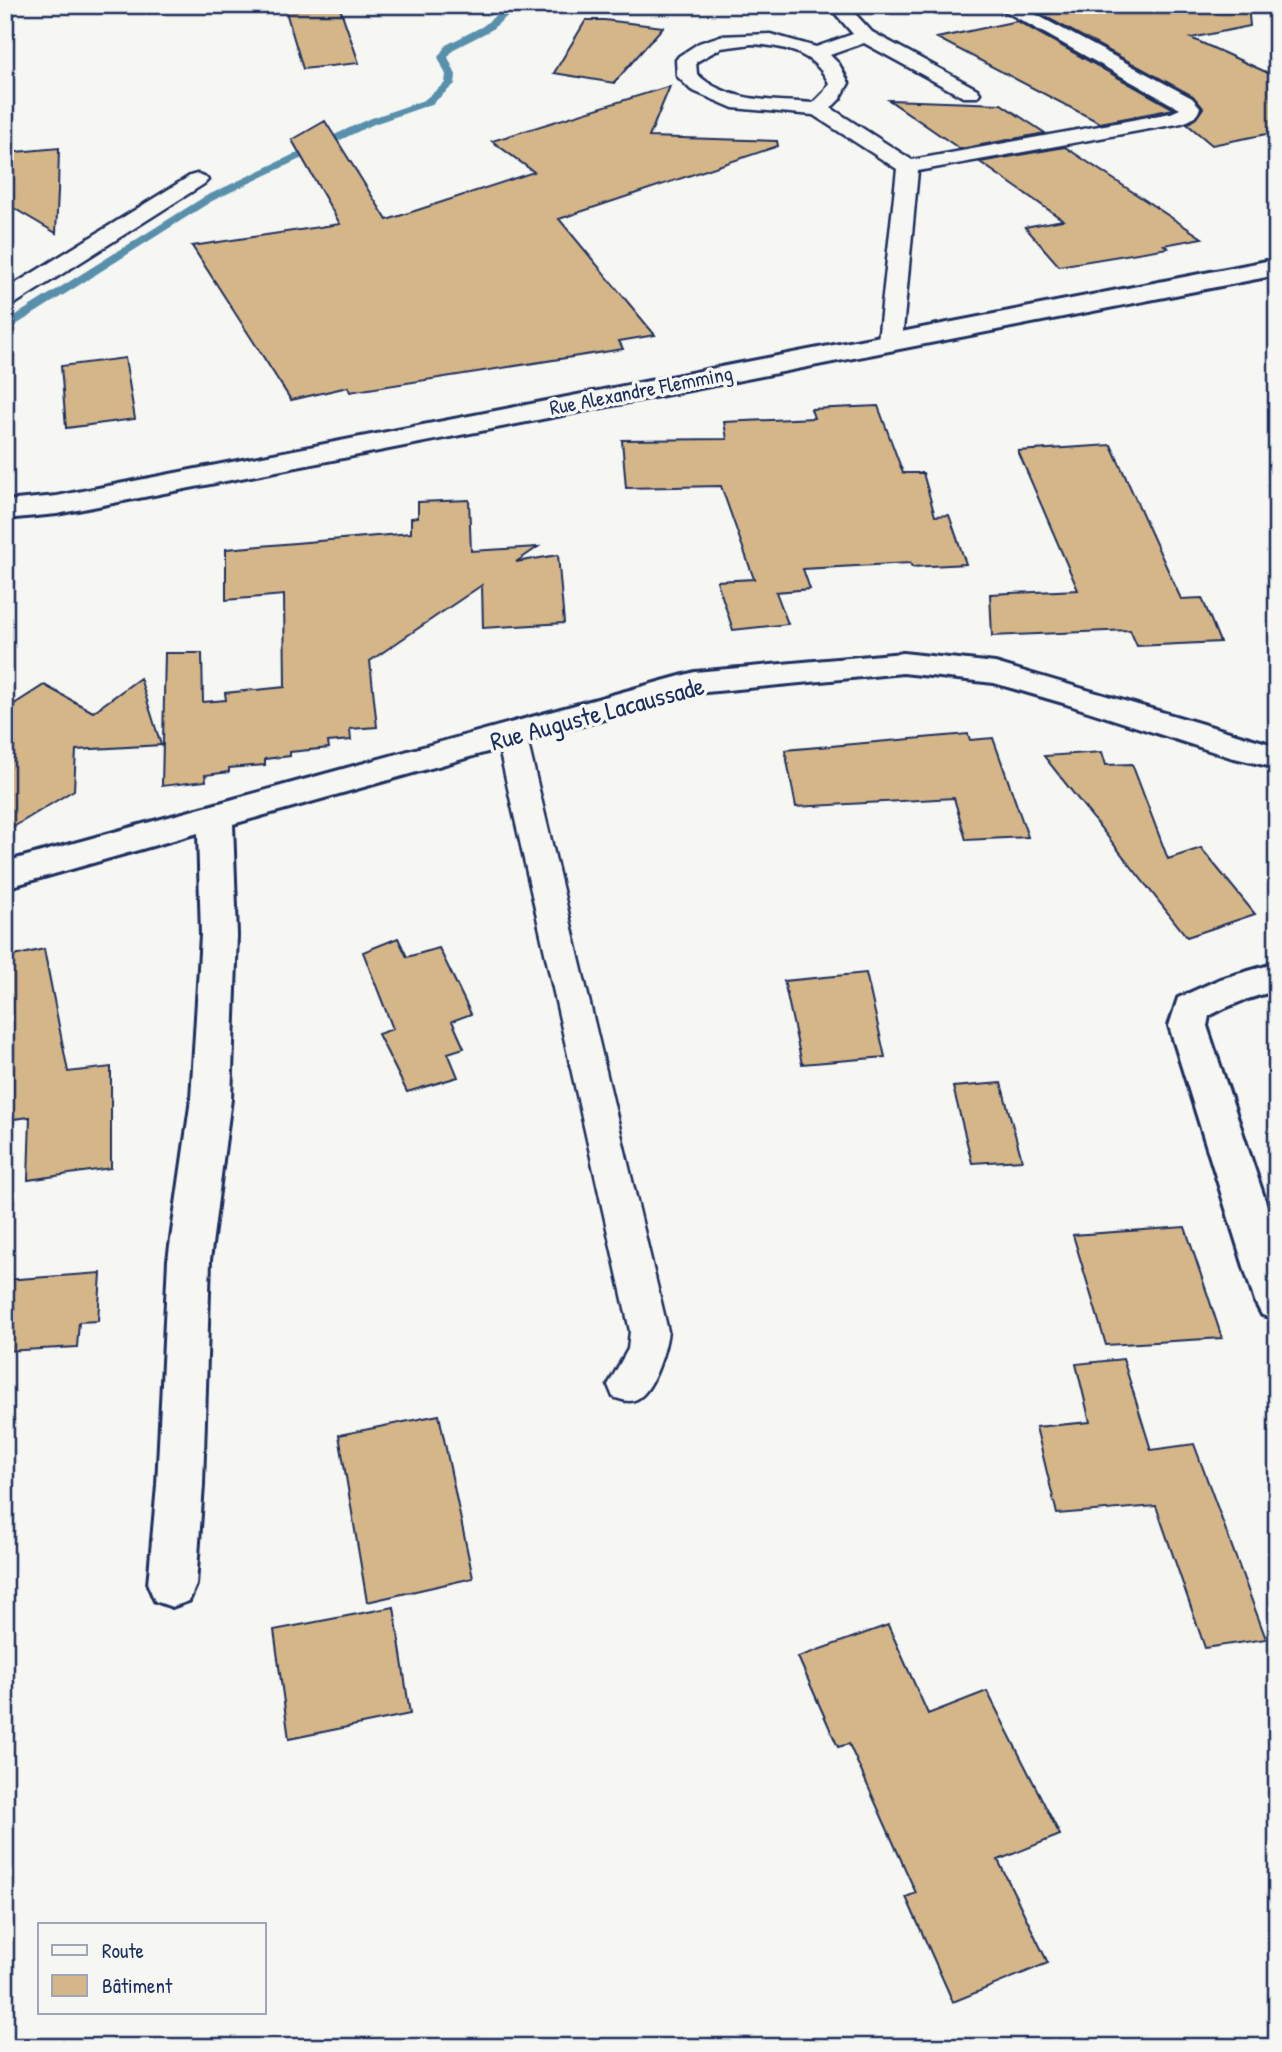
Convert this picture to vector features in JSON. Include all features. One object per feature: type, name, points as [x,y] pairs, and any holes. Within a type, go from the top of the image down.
[{"type":"street","name":"Rue Alexandre Flemming","points":[[5,510],[57,505],[1277,267]]},
{"type":"street","name":"Rue Auguste Lacaussade","points":[[5,875],[695,683],[903,663],[995,673],[1076,695],[1241,749],[1277,757]]},
{"type":"street","points":[[172,1585],[180,1485],[189,1260],[211,1099],[219,935],[215,817]]},
{"type":"street","points":[[1277,978],[1244,983],[1209,998],[1192,1008],[1188,1027],[1277,1302]]},
{"type":"lane","points":[[837,5],[865,36],[970,93]]},
{"type":"lane","points":[[818,110],[833,95],[839,83],[836,74],[815,54],[785,41],[744,39],[720,42],[700,49],[686,60],[687,76],[698,86],[718,96],[759,107],[818,110],[908,167],[1177,118],[1189,112],[1190,107],[1185,102],[1003,5]]},
{"type":"lane","points":[[815,54],[865,36]]},
{"type":"lane","points":[[890,341],[908,167]]},
{"type":"lane","points":[[5,300],[197,180]]},
{"type":"lane","points":[[512,734],[649,1331],[647,1352],[627,1385]]},
{"type":"building","points":[[284,5],[339,5],[359,63],[303,69]]},
{"type":"building","points":[[1087,5],[1248,5],[1250,26],[1191,38],[1277,77],[1277,132],[1212,145],[1187,124],[1196,118],[1203,108],[1193,96],[1042,15]]},
{"type":"building","points":[[586,20],[663,27],[614,83],[554,73]]},
{"type":"building","points":[[1017,21],[1174,109],[1100,123],[937,38]]},
{"type":"building","points":[[670,86],[649,137],[777,141],[778,146],[559,219],[655,335],[619,341],[623,349],[350,392],[348,387],[291,400],[192,246],[340,224],[292,140],[325,121],[387,220],[534,172],[492,141]]},
{"type":"building","points":[[889,100],[1001,104],[1045,133],[960,149]]},
{"type":"building","points":[[1065,147],[1202,238],[1164,245],[1168,248],[1059,266],[1025,227],[1063,220],[980,162]]},
{"type":"building","points":[[59,148],[56,233],[5,203],[5,153]]},
{"type":"building","points":[[125,358],[135,419],[66,428],[61,366]]},
{"type":"building","points":[[878,406],[903,473],[923,473],[935,516],[949,515],[966,564],[912,567],[910,563],[803,569],[810,589],[776,592],[788,624],[733,630],[717,581],[754,579],[721,486],[626,488],[622,440],[727,439],[724,422],[814,418],[811,409]]},
{"type":"building","points":[[1111,445],[1181,599],[1202,598],[1220,642],[1137,646],[1130,630],[992,636],[990,594],[1078,590],[1018,451]]},
{"type":"building","points":[[469,500],[471,551],[538,547],[516,562],[558,555],[564,623],[483,628],[482,585],[370,661],[377,727],[350,729],[351,740],[328,742],[329,748],[290,752],[290,756],[265,759],[265,765],[229,768],[229,772],[205,775],[206,781],[162,786],[165,653],[202,653],[203,702],[226,700],[225,693],[285,687],[284,595],[226,600],[226,549],[411,533],[411,518],[418,517],[418,502]]},
{"type":"building","points":[[140,678],[161,745],[76,750],[74,790],[5,832],[5,710],[44,685],[93,712]]},
{"type":"building","points":[[968,734],[970,740],[993,738],[1028,837],[966,840],[954,798],[796,807],[785,750]]},
{"type":"building","points":[[1102,752],[1106,765],[1132,764],[1168,859],[1201,848],[1255,914],[1187,937],[1044,756]]},
{"type":"building","points":[[398,938],[407,957],[439,948],[471,1014],[452,1021],[464,1048],[448,1053],[458,1077],[407,1092],[378,1034],[393,1029],[363,952]]},
{"type":"building","points":[[44,949],[68,1072],[111,1067],[111,1168],[28,1180],[30,1117],[5,1120],[5,958]]},
{"type":"building","points":[[866,973],[885,1057],[802,1064],[784,981]]},
{"type":"building","points":[[1001,1083],[1022,1160],[972,1163],[953,1087]]},
{"type":"building","points":[[1185,1227],[1222,1338],[1106,1345],[1073,1235]]},
{"type":"building","points":[[101,1273],[98,1321],[79,1322],[77,1347],[5,1351],[5,1280]]},
{"type":"building","points":[[1123,1359],[1151,1450],[1194,1444],[1266,1639],[1205,1648],[1156,1506],[1057,1514],[1036,1427],[1090,1422],[1076,1364]]},
{"type":"building","points":[[439,1415],[473,1578],[367,1602],[339,1435]]},
{"type":"building","points":[[394,1607],[410,1714],[289,1739],[274,1630]]},
{"type":"building","points":[[888,1625],[928,1714],[987,1691],[1060,1835],[998,1860],[1048,1963],[953,2002],[906,1897],[916,1893],[849,1744],[838,1747],[798,1657]]},
{"type":"waterway","points":[[5,328],[208,199],[370,122],[428,102],[450,84],[451,75],[443,57],[450,47],[487,28],[501,16],[530,5]]}]
